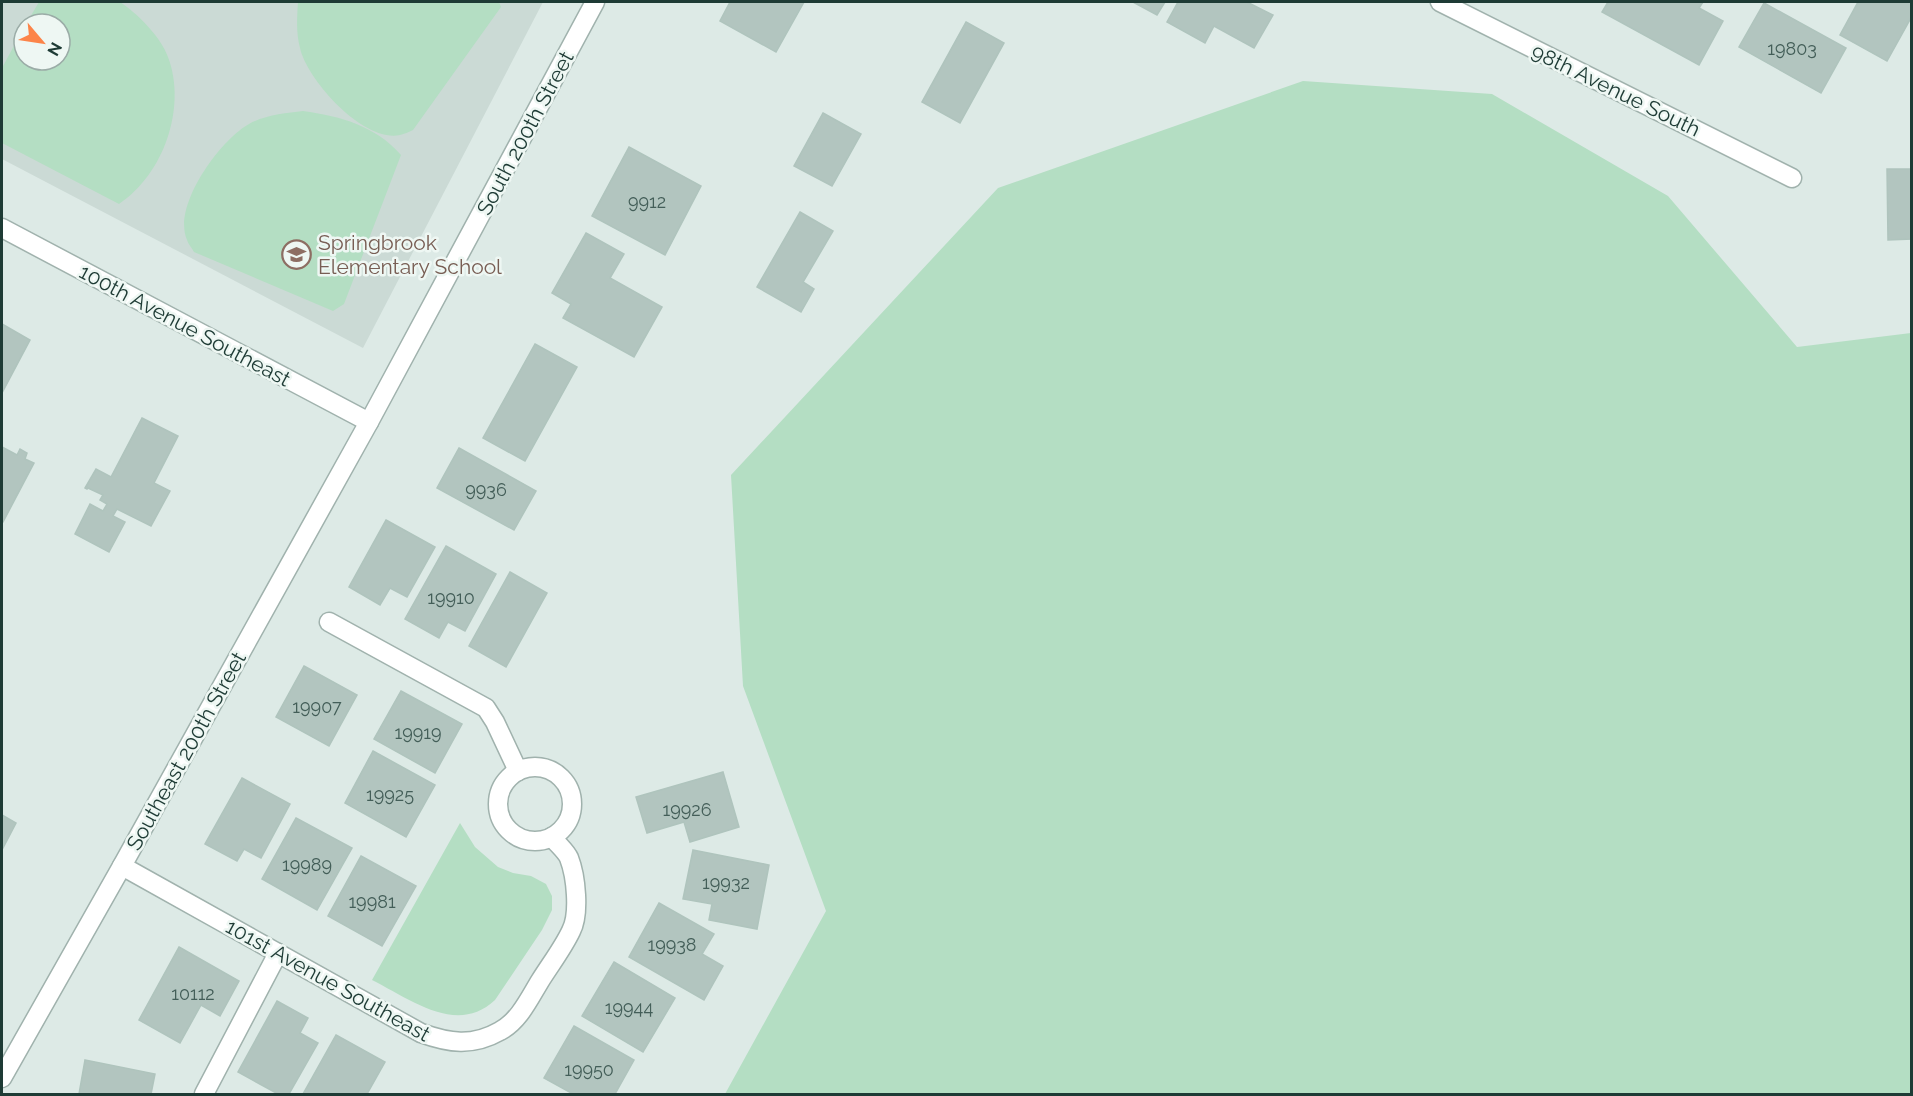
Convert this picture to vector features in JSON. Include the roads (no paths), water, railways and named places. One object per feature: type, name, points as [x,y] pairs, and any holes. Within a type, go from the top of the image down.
[{"type":"street","name":"South 200th Street","points":[[369,422],[595,2]]},
{"type":"street","name":"98th Avenue South","points":[[1440,2],[1792,178]]},
{"type":"street","name":"100th Avenue Southeast","points":[[2,228],[369,422]]},
{"type":"street","name":"Southeast 200th Street","points":[[2,1078],[7,1056],[122,866],[369,422]]},
{"type":"street","points":[[329,622],[486,708],[518,771]]},
{"type":"street","points":[[532,767],[546,768],[559,776],[568,787],[572,801],[570,815],[563,828],[552,837],[538,841],[523,839],[511,832],[501,821],[497,807],[499,792],[506,780],[518,771],[532,767]]},
{"type":"street","name":"101st Avenue Southeast","points":[[122,866],[421,1033],[443,1041],[459,1043],[482,1040],[502,1031],[520,1014],[573,929],[576,901],[575,878],[568,856],[552,837]]},
{"type":"street","points":[[204,1095],[278,953]]},
{"type":"place","name":"Springbrook Elementary School","points":[[297,254]]}]
